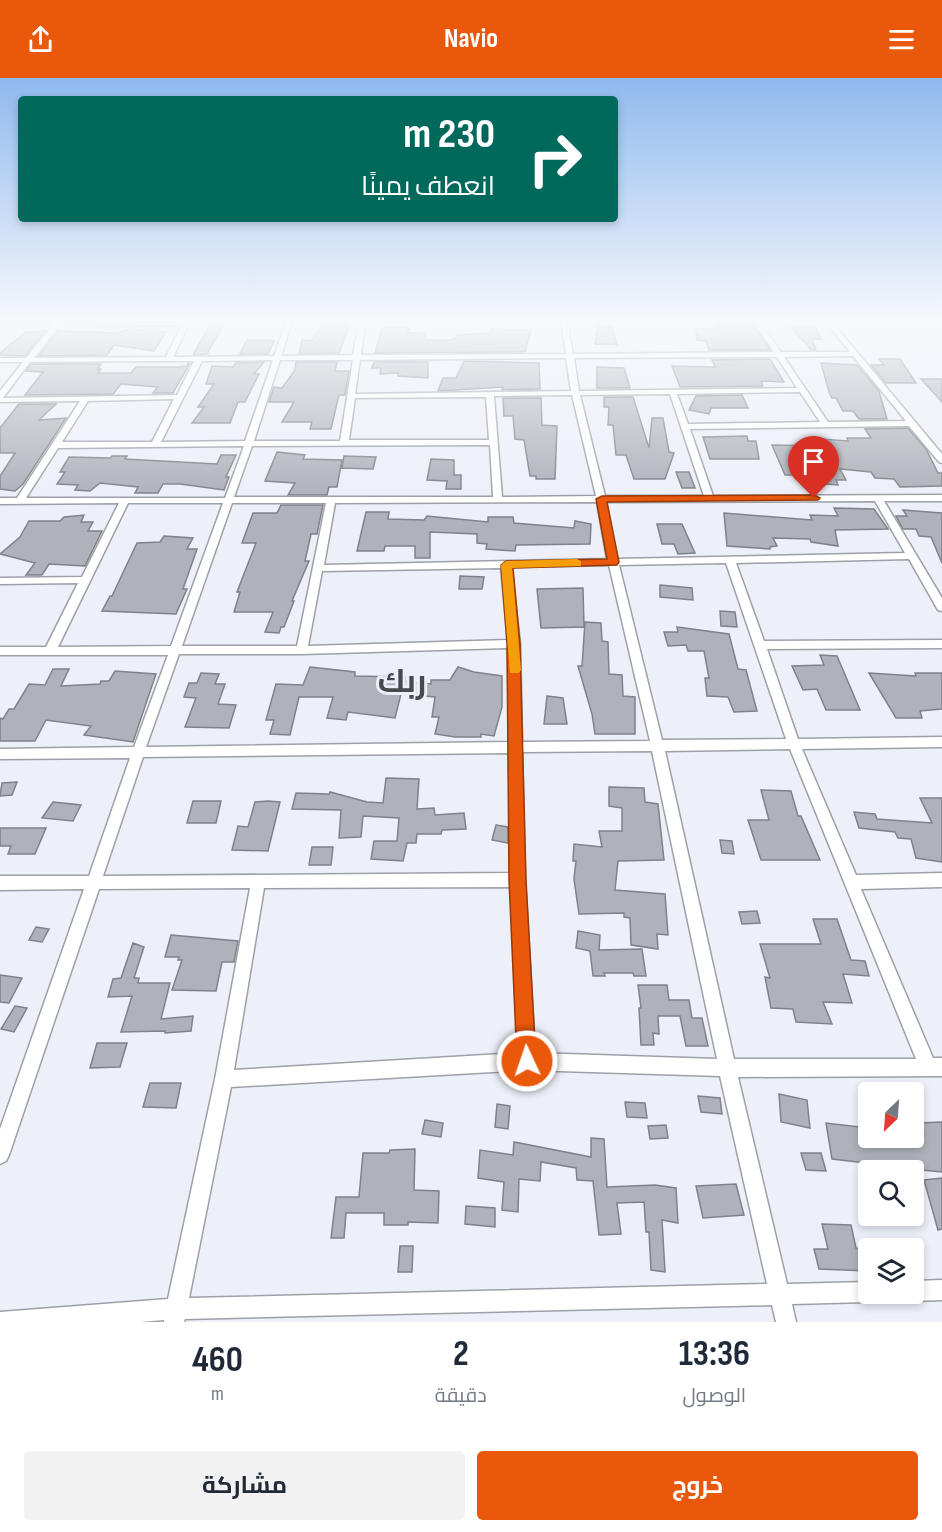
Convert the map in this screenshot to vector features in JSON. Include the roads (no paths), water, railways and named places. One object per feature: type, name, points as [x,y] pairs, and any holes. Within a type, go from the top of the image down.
[{"type":"street","points":[[0,398],[13,380]]},
{"type":"street","points":[[156,443],[188,380]]},
{"type":"street","points":[[0,1155],[269,380]]},
{"type":"street","points":[[344,443],[353,380]]},
{"type":"street","points":[[573,380],[786,1322]]},
{"type":"street","points":[[794,380],[825,423]]},
{"type":"street","points":[[877,380],[942,460]]},
{"type":"street","points":[[350,396],[576,395],[801,390]]},
{"type":"street","points":[[674,393],[709,498]]},
{"type":"street","points":[[490,396],[498,499]]},
{"type":"street","points":[[0,398],[179,397]]},
{"type":"street","points":[[20,501],[85,399]]},
{"type":"street","points":[[685,427],[914,423]]},
{"type":"street","points":[[57,445],[494,442]]},
{"type":"street","points":[[878,498],[942,607]]},
{"type":"street","points":[[0,501],[942,498]]},
{"type":"street","points":[[50,651],[125,500]]},
{"type":"street","points":[[302,650],[331,500]]},
{"type":"street","points":[[319,568],[911,556]]},
{"type":"street","points":[[224,1079],[527,1061],[727,1068],[935,1067],[851,882],[794,744],[730,560]]},
{"type":"street","points":[[506,565],[514,644],[518,880],[527,1061]]},
{"type":"street","points":[[0,581],[84,580]]},
{"type":"street","points":[[0,651],[302,650],[514,644]]},
{"type":"street","points":[[761,645],[942,644]]},
{"type":"street","points":[[0,754],[942,742]]},
{"type":"street","points":[[0,883],[518,880]]},
{"type":"street","points":[[851,882],[942,880]]},
{"type":"street","points":[[176,1315],[224,1079],[258,882]]},
{"type":"street","points":[[924,1291],[942,1290]]},
{"type":"street","points":[[0,1322],[858,1292]]},
{"type":"district","name":"ربك","points":[[402,681]]}]
